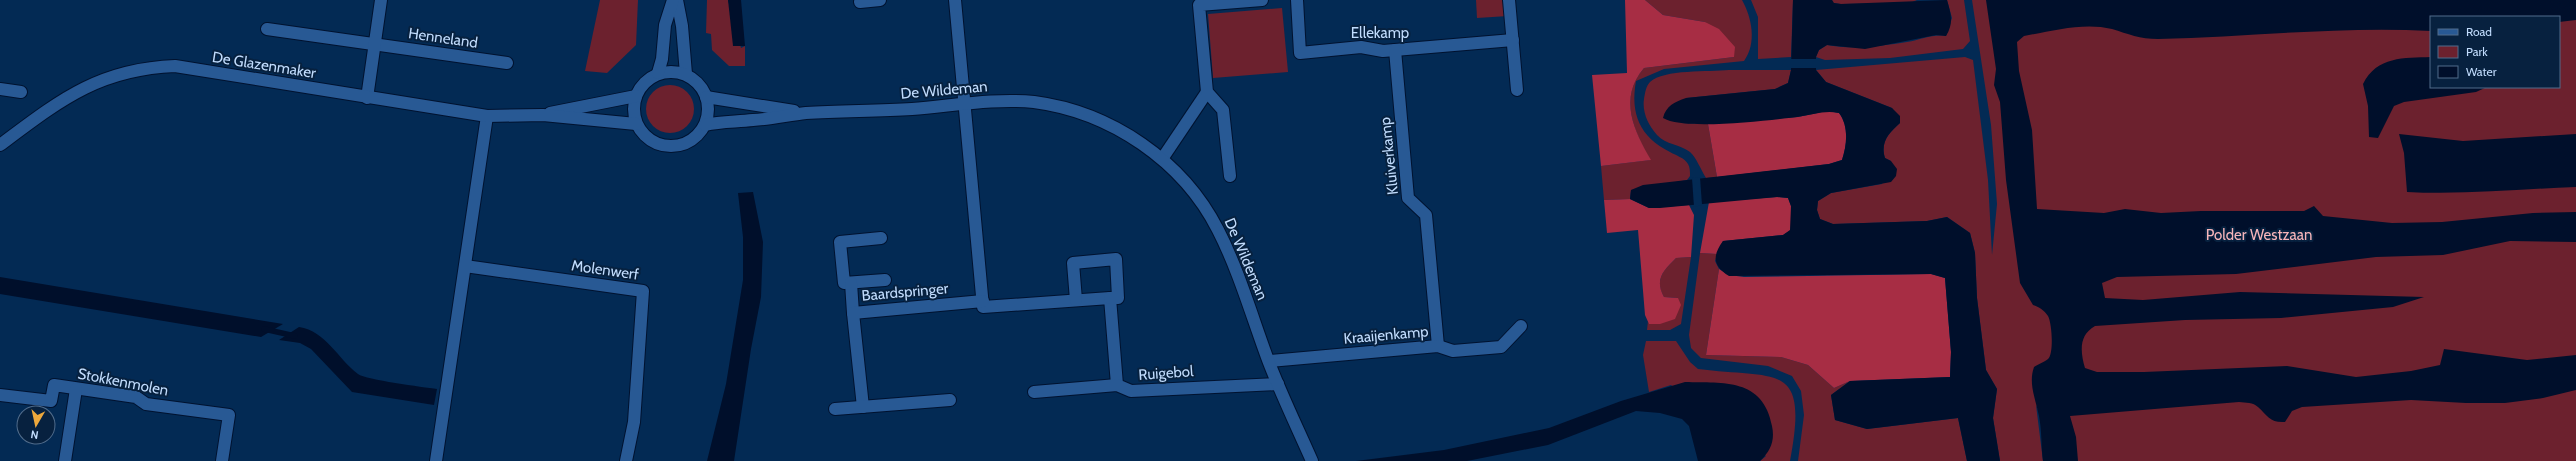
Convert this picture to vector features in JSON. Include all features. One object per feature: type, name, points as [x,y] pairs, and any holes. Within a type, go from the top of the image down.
[{"type":"street","points":[[367,98],[381,0]]},
{"type":"street","points":[[658,73],[662,59],[665,25],[673,0]]},
{"type":"street","points":[[677,0],[682,26],[686,74]]},
{"type":"street","points":[[860,2],[880,0]]},
{"type":"street","points":[[955,0],[983,301]]},
{"type":"street","points":[[1230,176],[1223,110],[1207,92],[1199,6],[1262,0]]},
{"type":"street","name":"Ellekamp","points":[[1297,0],[1300,53],[1361,47],[1383,51],[1513,40]]},
{"type":"street","points":[[1509,0],[1517,90]]},
{"type":"street","name":"Henneland","points":[[267,29],[508,63]]},
{"type":"street","name":"Kluiverkamp","points":[[1395,50],[1408,198],[1426,215],[1438,346]]},
{"type":"street","name":"De Glazenmaker","points":[[0,145],[73,93],[96,81],[152,67],[175,66],[367,98],[487,116],[543,115],[636,124]]},
{"type":"street","points":[[672,72],[686,74],[698,83],[706,97],[708,110],[705,125],[691,141],[678,146],[660,145],[646,137],[636,124],[633,111],[636,96],[645,82],[658,73],[672,72]]},
{"type":"street","points":[[0,89],[21,92]]},
{"type":"street","points":[[1162,158],[1207,92]]},
{"type":"street","name":"De Glazenmaker","points":[[543,115],[586,104],[607,102],[636,96]]},
{"type":"street","name":"De Wildeman","points":[[706,97],[742,101],[805,114]]},
{"type":"street","name":"De Wildeman","points":[[705,125],[719,121],[754,120],[805,114],[994,102],[1033,102],[1067,108],[1097,118],[1129,135],[1162,158],[1202,202],[1219,230],[1278,384],[1312,461]]},
{"type":"street","points":[[436,461],[487,116]]},
{"type":"street","name":"Baardspringer","points":[[881,238],[840,242],[844,284],[885,280]]},
{"type":"street","points":[[1076,300],[1073,263],[1116,259],[1118,298],[1110,298],[1117,385]]},
{"type":"street","name":"Molenwerf","points":[[465,266],[643,291],[634,422],[626,461]]},
{"type":"street","points":[[851,283],[853,313]]},
{"type":"street","name":"Baardspringer","points":[[863,407],[853,313],[983,301],[983,307],[1110,298]]},
{"type":"street","name":"Kraaijenkamp","points":[[1269,361],[1438,346],[1453,351],[1501,347],[1522,326]]},
{"type":"street","name":"Ruigebol","points":[[1034,392],[1117,385],[1132,391],[1278,384]]},
{"type":"street","name":"Stokkenmolen","points":[[0,395],[51,401],[54,385],[136,398],[146,404],[230,415],[222,461]]},
{"type":"street","points":[[65,461],[76,388]]},
{"type":"street","points":[[835,409],[950,400]]},
{"type":"green space","points":[[600,0],[638,0],[636,45],[607,73],[585,71]]},
{"type":"green space","points":[[707,0],[728,0],[741,48],[745,46],[745,66],[729,66],[712,50],[711,34],[706,33]]},
{"type":"green space","points":[[1476,0],[1506,0],[1508,16],[1477,18]]},
{"type":"green space","points":[[1645,0],[1742,0],[1752,30],[1751,46],[1744,61],[1664,69],[1636,81],[1636,114],[1644,132],[1660,146],[1687,162],[1690,176],[1687,180],[1631,190],[1630,199],[1604,200],[1601,166],[1650,160],[1634,126],[1630,102],[1636,79],[1644,68],[1734,57],[1705,22],[1663,15]]},
{"type":"green space","points":[[1751,0],[1793,0],[1791,57],[1758,59],[1758,17]]},
{"type":"green space","points":[[1832,0],[1917,0],[1910,3],[1841,4],[1833,3]]},
{"type":"green space","points":[[1947,0],[1964,0],[1970,41],[1963,49],[1890,58],[1825,60],[1816,57],[1819,50],[1827,45],[1867,47],[1907,42],[1931,36],[1946,36],[1952,18]]},
{"type":"green space","name":"Polder Westzaan","points":[[1972,0],[2576,0],[2576,461],[2046,461],[2041,416],[2036,405],[2043,461],[2000,461],[1993,418],[1997,389],[1986,370],[1977,298],[1975,253],[1970,233],[1947,217],[1927,221],[1833,224],[1820,219],[1817,210],[1818,201],[1831,193],[1882,184],[1891,161],[1885,158],[1884,147],[1886,138],[1900,123],[1892,108],[1826,82],[1816,70],[1965,57],[1973,60],[1988,180],[1992,255],[1997,204],[1991,125]]},
{"type":"green space","points":[[1282,8],[1288,72],[1213,78],[1208,14]]},
{"type":"green space","points":[[1791,70],[1788,83],[1775,89],[1686,98],[1681,123],[1708,124],[1717,177],[1706,178],[1690,152],[1682,147],[1665,141],[1657,135],[1648,123],[1644,109],[1645,92],[1650,82],[1665,75],[1687,72]]},
{"type":"green space","points":[[670,85],[679,87],[687,92],[692,100],[694,109],[692,118],[687,126],[679,131],[670,133],[661,131],[653,126],[648,118],[646,109],[648,100],[653,92],[661,87]]},
{"type":"green space","points":[[1700,253],[1717,254],[1715,261],[1719,269],[1706,355],[1781,357],[1808,365],[1834,388],[1850,381],[1831,395],[1835,420],[1867,429],[1958,418],[1967,461],[1798,461],[1804,415],[1801,391],[1792,376],[1768,366],[1701,358],[1691,348],[1689,335]]},
{"type":"green space","points":[[1691,257],[1681,324],[1670,330],[1647,330],[1648,321],[1649,324],[1678,298],[1664,297],[1661,291],[1660,280],[1664,271],[1676,258]]},
{"type":"green space","points":[[1646,341],[1676,341],[1690,362],[1698,369],[1767,376],[1781,381],[1790,391],[1795,406],[1795,429],[1790,461],[1760,461],[1766,456],[1671,385],[1649,392],[1643,355]]},
{"type":"shaded area","points":[[1625,0],[1645,0],[1663,15],[1705,22],[1719,29],[1735,47],[1734,57],[1644,68],[1636,79],[1630,103],[1634,126],[1651,160],[1601,166],[1592,75],[1627,73]]},
{"type":"shaded area","points":[[1827,111],[1839,113],[1846,130],[1846,142],[1842,160],[1829,164],[1717,177],[1708,124],[1798,117]]},
{"type":"shaded area","points":[[1777,197],[1788,198],[1791,206],[1791,230],[1783,235],[1723,241],[1717,254],[1700,253],[1709,202]]},
{"type":"shaded area","points":[[1630,199],[1649,208],[1689,205],[1694,215],[1691,257],[1676,258],[1664,271],[1660,280],[1661,291],[1664,297],[1678,298],[1681,305],[1675,319],[1660,324],[1649,324],[1645,315],[1638,230],[1607,233],[1604,200]]},
{"type":"shaded area","points":[[1719,269],[1729,275],[1744,277],[1931,274],[1945,278],[1951,352],[1950,377],[1850,381],[1834,388],[1808,365],[1781,357],[1706,355]]},
{"type":"water","points":[[728,0],[741,0],[745,46],[733,46]]},
{"type":"water","points":[[1793,0],[1832,0],[1834,3],[1841,4],[1947,0],[1951,14],[1951,23],[1946,36],[1936,35],[1865,49],[1827,45],[1819,50],[1816,57],[1816,70],[1826,82],[1892,108],[1900,116],[1900,123],[1886,138],[1884,147],[1885,158],[1891,161],[1897,169],[1896,176],[1891,182],[1831,193],[1818,201],[1817,210],[1820,219],[1833,224],[1927,221],[1947,217],[1970,233],[1975,253],[1977,298],[1986,370],[1997,389],[1993,418],[2000,461],[1967,461],[1958,418],[1867,429],[1835,420],[1831,395],[1850,381],[1950,377],[1951,352],[1945,278],[1931,274],[1729,276],[1717,264],[1716,256],[1719,246],[1723,241],[1783,235],[1790,230],[1791,206],[1788,198],[1777,197],[1660,208],[1649,208],[1630,199],[1631,190],[1643,185],[1829,164],[1842,160],[1845,148],[1846,130],[1839,113],[1823,112],[1797,117],[1728,124],[1689,124],[1674,122],[1663,118],[1668,107],[1686,98],[1775,89],[1788,83],[1791,70]]},
{"type":"water","points":[[1986,0],[2576,0],[2576,20],[2560,22],[2560,16],[2430,16],[2430,31],[2329,31],[2158,39],[2140,37],[2112,29],[2090,26],[2024,36],[2017,42],[2019,71],[2032,130],[2037,209],[2104,213],[2125,209],[2161,213],[2201,211],[2304,211],[2314,206],[2323,216],[2392,223],[2442,222],[2533,213],[2576,212],[2576,242],[2510,241],[2443,255],[2376,257],[2236,274],[2117,277],[2102,283],[2105,298],[2143,300],[2240,292],[2424,297],[2393,307],[2281,318],[2185,320],[2095,326],[2083,339],[2082,356],[2085,368],[2097,372],[2144,372],[2287,366],[2356,377],[2411,371],[2440,365],[2444,349],[2527,360],[2576,355],[2576,390],[2543,398],[2505,403],[2466,403],[2411,400],[2302,407],[2292,411],[2285,422],[2273,420],[2254,404],[2239,402],[2070,416],[2076,437],[2078,461],[2043,461],[2040,422],[2032,386],[2032,373],[2034,367],[2047,360],[2050,356],[2052,345],[2051,331],[2048,316],[2041,309],[2033,305],[2020,283],[2006,180],[2000,102],[1994,85],[1996,69]]},
{"type":"water","points":[[2430,57],[2430,88],[2485,88],[2476,92],[2404,102],[2394,106],[2378,138],[2369,137],[2368,106],[2363,84],[2376,68],[2384,63],[2392,60]]},
{"type":"water","points":[[2399,134],[2463,141],[2576,134],[2576,187],[2470,192],[2407,192],[2404,153]]},
{"type":"water","points":[[753,192],[763,242],[761,297],[751,349],[734,461],[707,461],[726,384],[743,280],[743,237],[738,193]]},
{"type":"water","points":[[0,277],[283,324],[261,337],[0,294]]},
{"type":"water","points":[[299,327],[317,334],[358,374],[383,381],[437,389],[434,405],[352,392],[311,349],[300,343],[279,340]]},
{"type":"water","points":[[1685,382],[1740,386],[1751,391],[1760,399],[1767,410],[1772,426],[1773,436],[1767,453],[1760,461],[1698,461],[1689,426],[1682,419],[1660,413],[1636,411],[1548,445],[1467,461],[1356,461],[1444,450],[1549,428],[1621,401]]},
{"type":"pier","points":[[1789,59],[1818,59],[1818,68],[1789,68]]},
{"type":"pier","points":[[1700,177],[1702,205],[1694,207],[1692,178]]},
{"type":"waterway","points":[[264,329],[295,336]]}]
